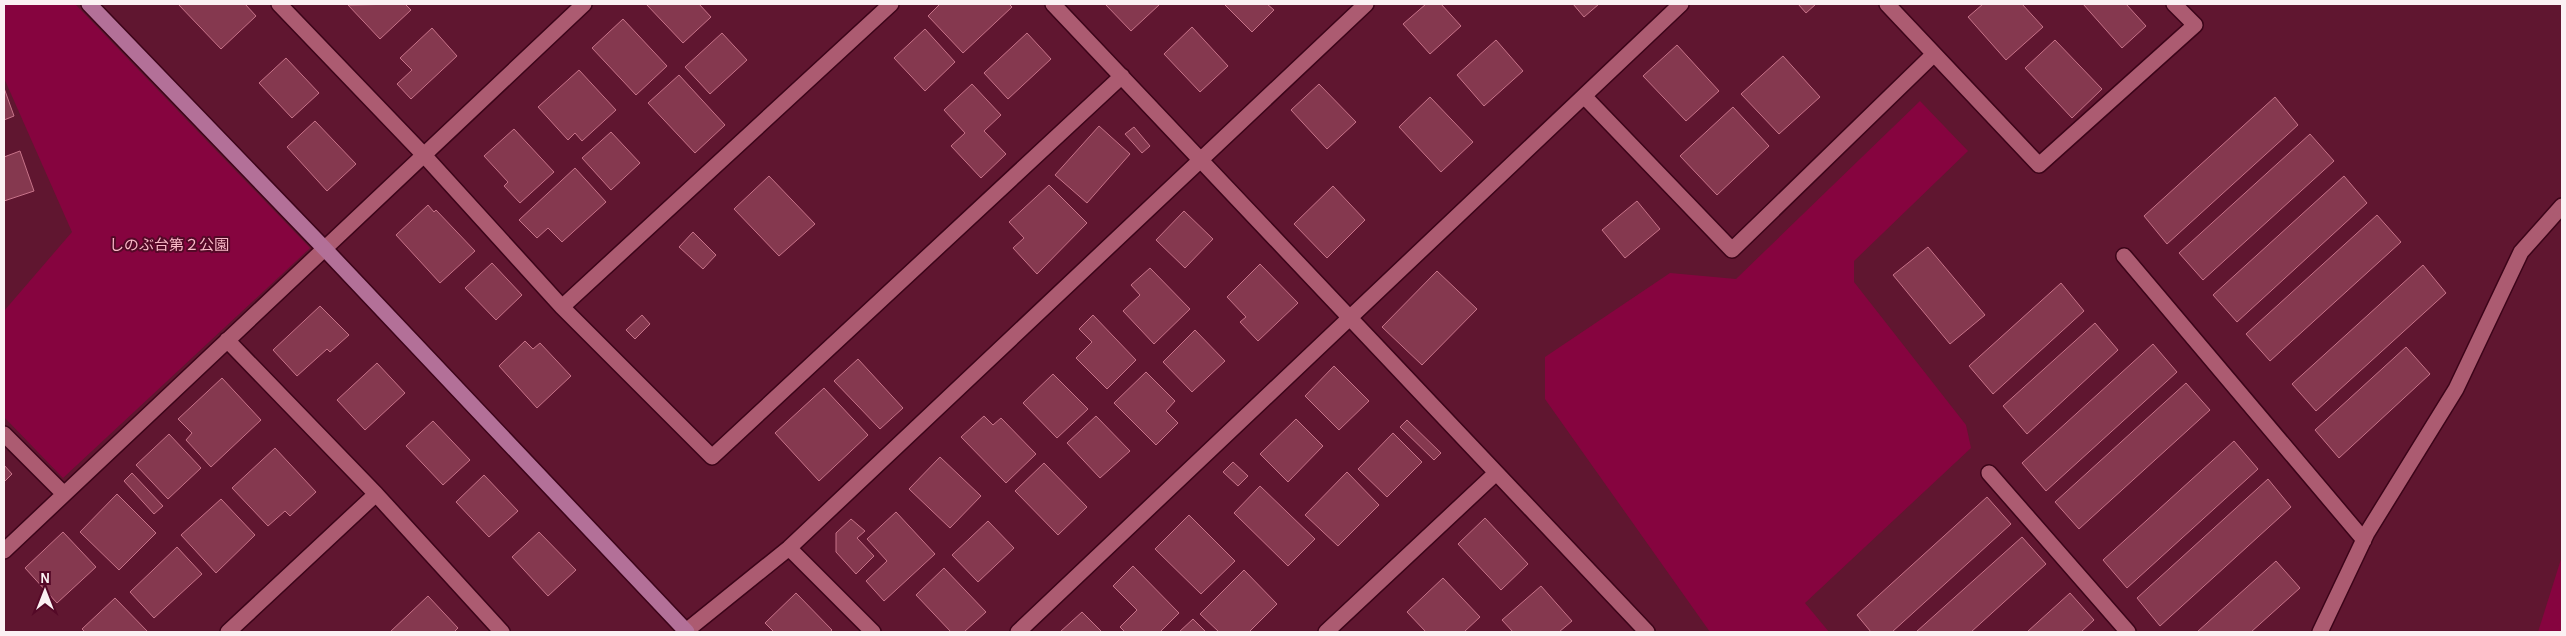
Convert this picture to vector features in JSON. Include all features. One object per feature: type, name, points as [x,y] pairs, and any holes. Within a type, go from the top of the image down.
[{"type":"street","points":[[89,4],[324,248],[686,632],[789,548],[1366,4]]},
{"type":"street","points":[[4,551],[63,493],[584,4]]},
{"type":"street","points":[[562,308],[891,4]]},
{"type":"street","points":[[1053,4],[1351,318],[1641,630]]},
{"type":"street","points":[[1018,632],[1681,4]]},
{"type":"street","points":[[1887,4],[2039,165],[2195,25],[2174,4]]},
{"type":"street","points":[[286,6],[562,308],[712,457],[1122,76]]},
{"type":"street","points":[[1584,96],[1732,250],[1934,54]]},
{"type":"street","points":[[2320,632],[2364,540],[2456,388],[2521,252],[2562,206]]},
{"type":"street","points":[[2124,256],[2364,540]]},
{"type":"street","points":[[227,340],[376,494],[502,632]]},
{"type":"street","points":[[4,434],[63,493]]},
{"type":"street","points":[[1326,632],[1496,473]]},
{"type":"street","points":[[1989,473],[2128,632]]},
{"type":"street","points":[[228,632],[376,494]]},
{"type":"street","points":[[789,548],[873,632]]},
{"type":"green space","name":"しのぶ台第２公園","points":[[4,4],[75,4],[310,248],[63,478],[4,417],[4,311],[72,232],[4,78]]},
{"type":"green space","points":[[1920,101],[1968,151],[1854,261],[1854,282],[1966,425],[1971,448],[1805,603],[1829,632],[1710,632],[1545,399],[1545,357],[1670,273],[1736,279]]},
{"type":"green space","points":[[2562,556],[2562,632],[2538,632]]},
{"type":"building","points":[[178,4],[245,4],[256,16],[221,49]]},
{"type":"building","points":[[405,4],[411,10],[380,39],[348,5]]},
{"type":"building","points":[[646,4],[699,4],[711,17],[683,43]]},
{"type":"building","points":[[940,4],[1009,4],[1012,7],[963,53],[928,16]]},
{"type":"building","points":[[1105,4],[1158,4],[1159,5],[1131,31]]},
{"type":"building","points":[[1224,4],[1267,4],[1274,10],[1252,32]]},
{"type":"building","points":[[1426,4],[1441,4],[1461,26],[1430,54],[1403,24]]},
{"type":"building","points":[[1573,4],[1599,4],[1584,17]]},
{"type":"building","points":[[1798,4],[1816,4],[1806,13]]},
{"type":"building","points":[[1983,4],[2022,4],[2043,27],[2006,60],[1968,17]]},
{"type":"building","points":[[2083,4],[2126,4],[2146,26],[2122,48]]},
{"type":"building","points":[[623,19],[667,66],[636,95],[592,48]]},
{"type":"building","points":[[1192,27],[1228,66],[1200,92],[1164,54]]},
{"type":"building","points":[[432,28],[457,56],[411,99],[397,84],[412,70],[400,58]]},
{"type":"building","points":[[925,29],[955,62],[925,91],[894,58]]},
{"type":"building","points":[[722,33],[747,60],[710,94],[685,67]]},
{"type":"building","points":[[1027,33],[1051,59],[1008,99],[984,73]]},
{"type":"building","points":[[1496,40],[1523,71],[1484,106],[1457,75]]},
{"type":"building","points":[[2055,40],[2102,89],[2072,118],[2025,68]]},
{"type":"building","points":[[1677,45],[1719,91],[1686,121],[1643,76]]},
{"type":"building","points":[[1783,56],[1820,97],[1779,134],[1741,94]]},
{"type":"building","points":[[286,58],[319,93],[292,118],[259,83]]},
{"type":"building","points":[[579,70],[616,110],[582,141],[575,133],[568,140],[538,107]]},
{"type":"building","points":[[679,75],[725,125],[695,153],[648,103]]},
{"type":"building","points":[[972,84],[1001,115],[984,131],[1006,154],[981,178],[951,146],[965,133],[944,110]]},
{"type":"building","points":[[1319,84],[1356,122],[1327,149],[1291,110]]},
{"type":"building","points":[[4,88],[14,116],[4,120]]},
{"type":"building","points":[[1430,97],[1473,142],[1441,172],[1399,127]]},
{"type":"building","points":[[2275,97],[2298,125],[2167,244],[2144,216]]},
{"type":"building","points":[[1733,107],[1769,146],[1717,195],[1680,156]]},
{"type":"building","points":[[315,121],[356,164],[327,191],[287,147]]},
{"type":"building","points":[[1099,126],[1130,154],[1087,203],[1055,175]]},
{"type":"building","points":[[1134,127],[1150,146],[1142,153],[1125,134]]},
{"type":"building","points":[[514,129],[554,172],[520,203],[504,186],[508,182],[484,156]]},
{"type":"building","points":[[611,132],[640,163],[611,190],[582,158]]},
{"type":"building","points":[[2310,134],[2334,161],[2203,280],[2179,253]]},
{"type":"building","points":[[20,151],[34,191],[4,201],[4,157]]},
{"type":"building","points":[[575,168],[606,202],[562,242],[548,228],[537,238],[519,220]]},
{"type":"building","points":[[769,176],[815,224],[779,256],[734,209]]},
{"type":"building","points":[[2344,176],[2367,203],[2237,322],[2213,295]]},
{"type":"building","points":[[1049,185],[1087,223],[1037,274],[1013,248],[1024,238],[1009,222]]},
{"type":"building","points":[[1333,186],[1365,220],[1327,258],[1294,224]]},
{"type":"building","points":[[1637,201],[1660,229],[1625,258],[1602,230]]},
{"type":"building","points":[[428,205],[434,212],[436,210],[475,251],[440,283],[396,235]]},
{"type":"building","points":[[1184,211],[1213,239],[1185,268],[1156,240]]},
{"type":"building","points":[[2377,215],[2401,242],[2270,361],[2246,334]]},
{"type":"building","points":[[693,232],[716,255],[703,269],[679,247]]},
{"type":"building","points":[[1928,247],[1985,315],[1950,344],[1893,275]]},
{"type":"building","points":[[492,263],[522,295],[496,320],[465,288]]},
{"type":"building","points":[[1260,264],[1298,303],[1258,341],[1240,322],[1246,317],[1227,297]]},
{"type":"building","points":[[2423,265],[2446,293],[2316,411],[2292,384]]},
{"type":"building","points":[[1150,268],[1190,309],[1154,344],[1123,311],[1140,295],[1131,285]]},
{"type":"building","points":[[1437,271],[1477,309],[1422,365],[1382,327]]},
{"type":"building","points":[[2061,283],[2084,311],[1993,394],[1969,366]]},
{"type":"building","points":[[320,306],[349,335],[330,352],[327,349],[297,376],[273,350]]},
{"type":"building","points":[[642,315],[650,324],[635,339],[626,330]]},
{"type":"building","points":[[1093,315],[1136,360],[1107,389],[1076,358],[1092,342],[1079,329]]},
{"type":"building","points":[[2095,323],[2118,350],[2027,434],[2003,406]]},
{"type":"building","points":[[1195,330],[1225,361],[1192,392],[1163,362]]},
{"type":"building","points":[[525,341],[533,349],[540,343],[571,376],[537,408],[499,366]]},
{"type":"building","points":[[2153,344],[2177,372],[2046,491],[2022,463]]},
{"type":"building","points":[[2406,347],[2430,374],[2339,458],[2315,430]]},
{"type":"building","points":[[858,359],[903,408],[880,429],[834,381]]},
{"type":"building","points":[[377,363],[405,393],[365,430],[337,400]]},
{"type":"building","points":[[1334,366],[1369,401],[1339,430],[1305,396]]},
{"type":"building","points":[[1146,372],[1175,401],[1166,411],[1178,423],[1156,445],[1114,403]]},
{"type":"building","points":[[1053,374],[1088,409],[1057,438],[1023,403]]},
{"type":"building","points":[[222,378],[261,420],[211,467],[186,440],[192,433],[178,419]]},
{"type":"building","points":[[2186,383],[2210,410],[2079,529],[2055,502]]},
{"type":"building","points":[[824,388],[868,435],[819,481],[775,433]]},
{"type":"building","points":[[984,416],[993,425],[1001,418],[1036,454],[1006,483],[961,437]]},
{"type":"building","points":[[1096,416],[1130,451],[1100,478],[1067,443]]},
{"type":"building","points":[[1296,419],[1323,446],[1288,482],[1260,454]]},
{"type":"building","points":[[1407,420],[1441,453],[1434,460],[1400,427]]},
{"type":"building","points":[[433,421],[470,460],[443,485],[406,446]]},
{"type":"building","points":[[1393,433],[1422,462],[1387,497],[1358,469]]},
{"type":"building","points":[[169,434],[201,468],[168,499],[136,465]]},
{"type":"building","points":[[2234,441],[2258,469],[2127,588],[2103,560]]},
{"type":"building","points":[[275,448],[316,492],[290,516],[285,511],[268,526],[232,488]]},
{"type":"building","points":[[940,457],[981,496],[950,528],[909,489]]},
{"type":"building","points":[[1233,462],[1248,476],[1238,486],[1223,472]]},
{"type":"building","points":[[1044,463],[1087,507],[1058,535],[1015,491]]},
{"type":"building","points":[[4,465],[12,474],[4,482]]},
{"type":"building","points":[[1347,472],[1379,505],[1338,546],[1305,515]]},
{"type":"building","points":[[132,473],[163,506],[154,514],[124,481]]},
{"type":"building","points":[[484,475],[518,511],[489,537],[456,502]]},
{"type":"building","points":[[2268,479],[2291,507],[2160,626],[2137,598]]},
{"type":"building","points":[[1260,486],[1315,539],[1288,566],[1234,513]]},
{"type":"building","points":[[117,494],[156,533],[119,570],[80,532]]},
{"type":"building","points":[[1987,497],[2011,524],[1892,632],[1871,632],[1857,615]]},
{"type":"building","points":[[221,499],[255,535],[216,573],[181,535]]},
{"type":"building","points":[[896,512],[935,554],[884,601],[866,581],[887,561],[867,539]]},
{"type":"building","points":[[1189,515],[1235,561],[1201,594],[1155,549]]},
{"type":"building","points":[[1485,518],[1528,564],[1501,590],[1458,544]]},
{"type":"building","points":[[851,519],[865,531],[857,538],[874,556],[856,574],[836,552],[836,533]]},
{"type":"building","points":[[988,521],[1014,548],[978,582],[952,555]]},
{"type":"building","points":[[63,532],[96,567],[57,603],[25,568]]},
{"type":"building","points":[[539,532],[576,570],[548,596],[512,557]]},
{"type":"building","points":[[2022,537],[2046,564],[1971,632],[1916,632]]},
{"type":"building","points":[[177,547],[202,574],[154,618],[130,592]]},
{"type":"building","points":[[2276,561],[2300,588],[2251,632],[2197,632]]},
{"type":"building","points":[[1133,566],[1179,613],[1160,632],[1125,632],[1120,627],[1137,610],[1113,586]]},
{"type":"building","points":[[944,568],[986,612],[964,632],[951,632],[916,595]]},
{"type":"building","points":[[1244,570],[1277,604],[1249,632],[1219,632],[1200,614]]},
{"type":"building","points":[[1443,578],[1480,617],[1464,632],[1426,632],[1407,612]]},
{"type":"building","points":[[1541,586],[1572,621],[1559,632],[1513,632],[1502,620]]},
{"type":"building","points":[[796,593],[832,630],[830,632],[774,632],[765,623]]},
{"type":"building","points":[[2070,593],[2094,620],[2081,632],[2027,632]]},
{"type":"building","points":[[428,596],[458,628],[454,632],[390,632]]},
{"type":"building","points":[[115,598],[148,632],[85,632],[82,629]]},
{"type":"building","points":[[1082,612],[1102,632],[1060,632]]},
{"type":"building","points":[[1193,619],[1206,632],[1179,632]]}]
